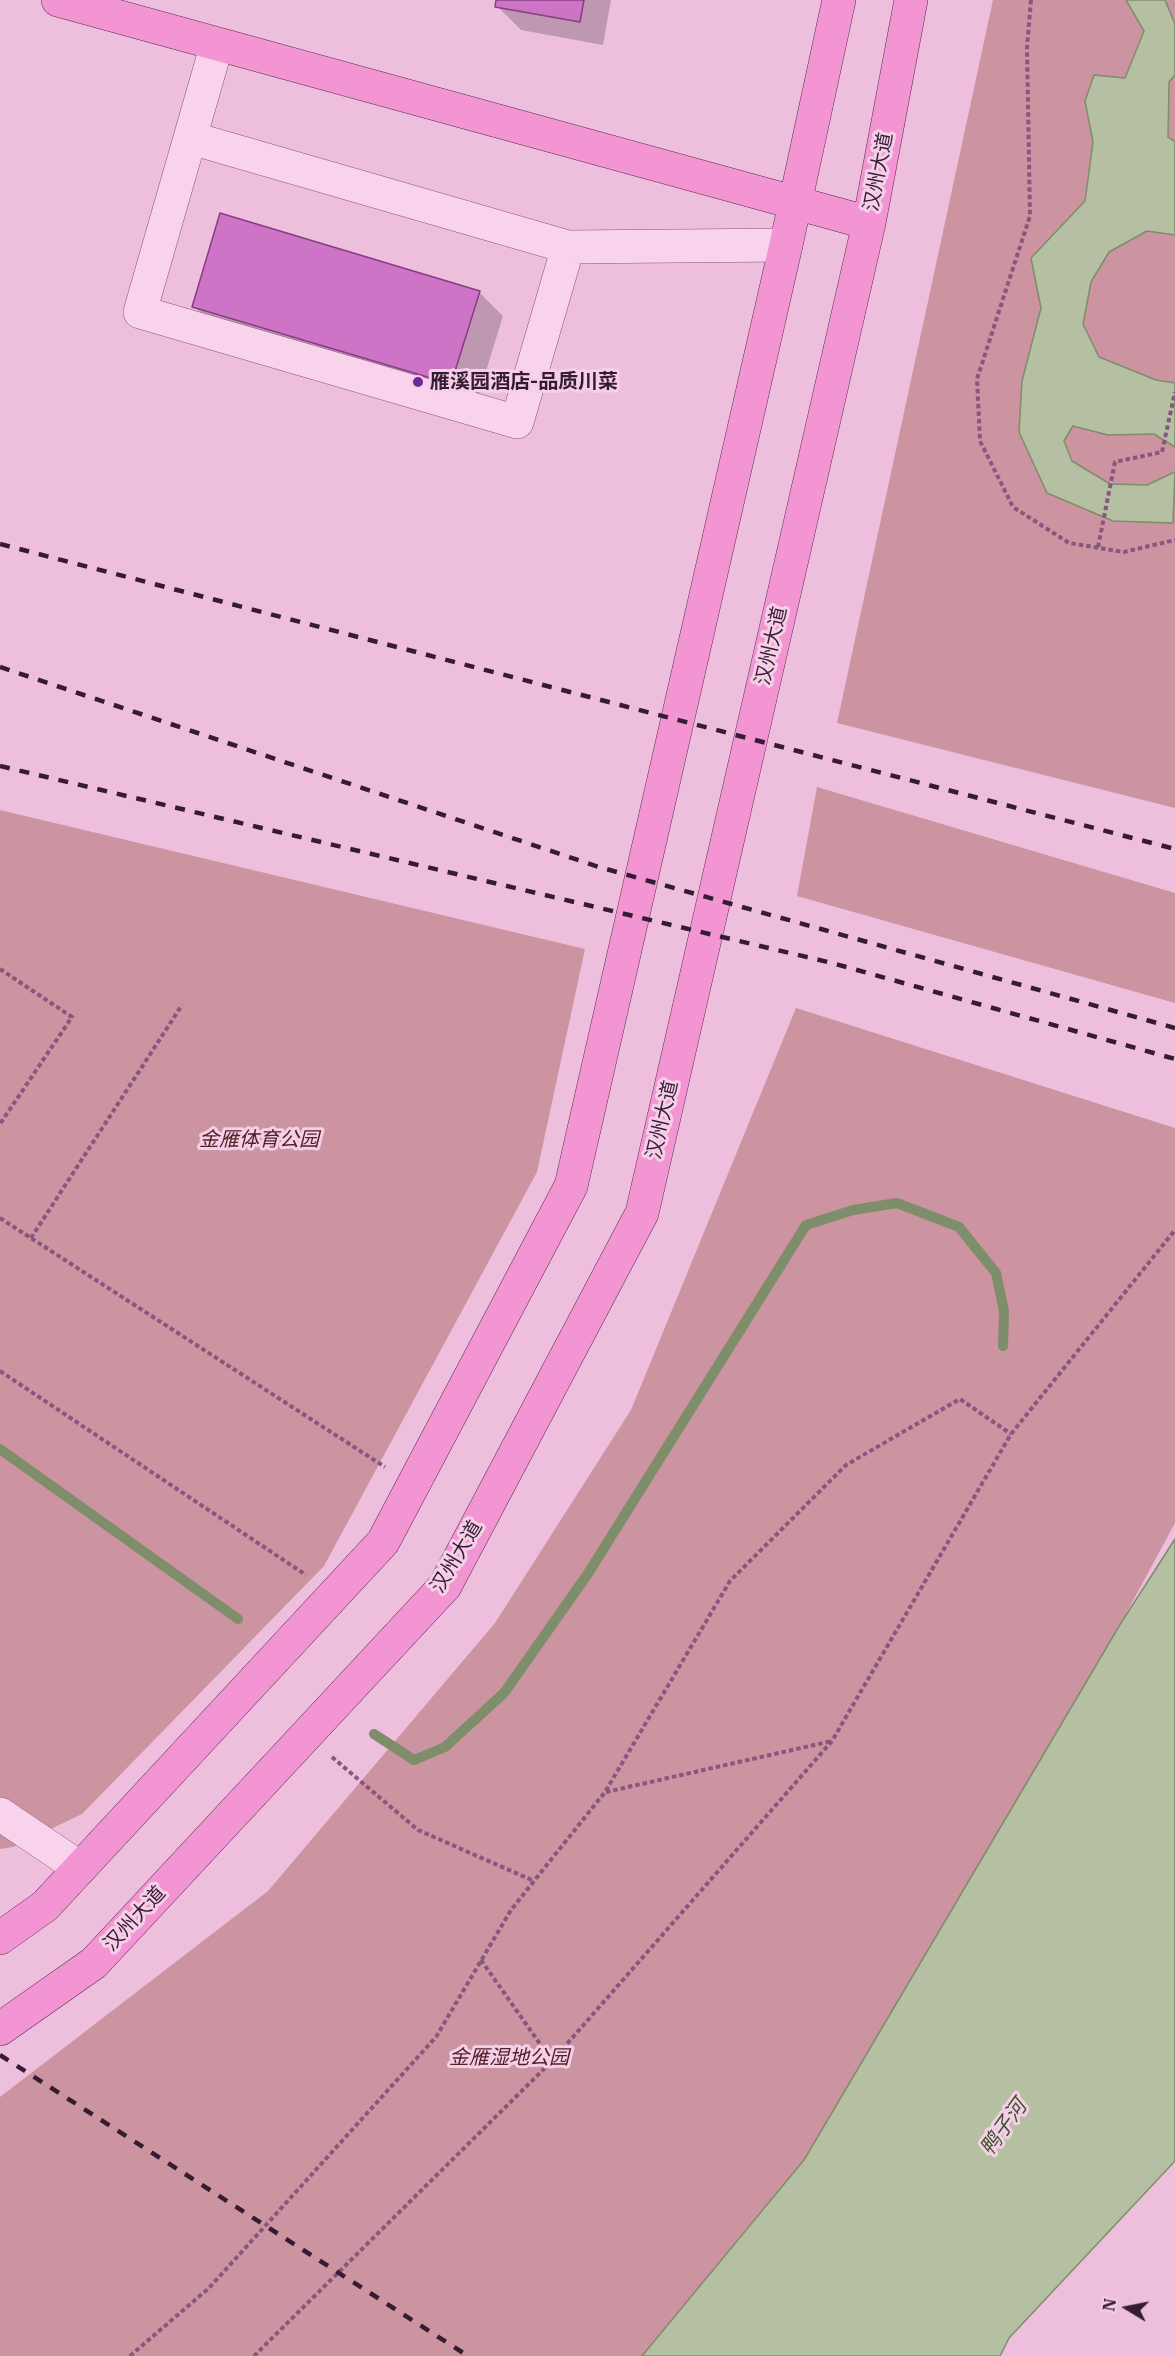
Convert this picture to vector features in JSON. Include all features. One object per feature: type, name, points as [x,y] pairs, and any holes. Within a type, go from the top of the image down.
[{"type":"main road","points":[[58,0],[869,223]]},
{"type":"main road","points":[[0,1938],[45,1906],[383,1542],[571,1186],[796,203],[839,0]]},
{"type":"main road","name":"汉州大道","points":[[0,2029],[94,1963],[445,1586],[642,1213],[869,223],[911,0]]},
{"type":"lane","points":[[217,44],[140,312],[517,422],[568,247]]},
{"type":"lane","points":[[191,138],[568,247],[786,245]]},
{"type":"lane","points":[[0,1814],[80,1868]]},
{"type":"path","points":[[1031,0],[1027,47],[1030,216],[977,379],[980,441],[1013,507],[1069,543],[1124,552],[1175,540]]},
{"type":"path","points":[[1098,547],[1115,462],[1162,453],[1175,392]]},
{"type":"path","points":[[0,969],[72,1017],[0,1124]]},
{"type":"path","points":[[31,1238],[182,1005]]},
{"type":"path","points":[[0,1218],[413,1485]]},
{"type":"path","points":[[254,2356],[552,2061],[832,1741],[1011,1434],[1175,1230]]},
{"type":"path","points":[[0,1371],[334,1594]]},
{"type":"path","points":[[130,2356],[209,2288],[428,2046],[511,1910],[605,1792],[730,1581],[846,1465],[960,1399],[1011,1434]]},
{"type":"path","points":[[306,1736],[418,1830],[534,1881]]},
{"type":"path","points":[[605,1792],[832,1741]]},
{"type":"path","points":[[481,1960],[552,2061]]},
{"type":"green space","points":[[993,0],[1175,0],[1175,808],[837,723]]},
{"type":"green space","points":[[817,787],[1175,893],[1175,1003],[797,896]]},
{"type":"green space","name":"金雁体育公园","points":[[0,810],[585,949],[537,1172],[324,1566],[82,1814],[13,1847],[0,1849]]},
{"type":"green space","name":"金雁湿地公园","points":[[796,1008],[1175,1128],[1175,1523],[1121,1623],[804,2160],[642,2356],[0,2356],[0,2097],[268,1891],[495,1623],[631,1410]]},
{"type":"water","points":[[1126,0],[1165,0],[1175,24],[1175,75],[1169,82],[1168,137],[1175,142],[1175,235],[1147,231],[1109,252],[1091,282],[1083,324],[1099,357],[1156,380],[1175,383],[1175,447],[1154,434],[1108,435],[1073,426],[1064,441],[1072,461],[1110,484],[1147,485],[1175,472],[1173,523],[1113,521],[1047,493],[1019,432],[1022,381],[1041,308],[1031,258],[1085,201],[1093,142],[1085,101],[1094,75],[1125,78],[1144,31]]},
{"type":"water","name":"鸭子河","points":[[1175,1539],[1175,2161],[1009,2338],[1000,2356],[642,2356],[804,2160],[1121,1623]]},
{"type":"building","points":[[496,0],[584,0],[580,22],[495,7]]},
{"type":"building","points":[[220,213],[480,291],[451,384],[192,307]]},
{"type":"waterway","points":[[374,1734],[414,1760],[445,1747],[504,1693],[587,1575],[806,1225],[853,1210],[897,1203],[959,1227],[996,1273],[1004,1311],[1003,1346]]},
{"type":"waterway","points":[[0,1449],[238,1619]]},
{"type":"railway","points":[[0,544],[1175,849]]},
{"type":"railway","points":[[0,667],[599,867],[1175,1028]]},
{"type":"railway","points":[[0,766],[832,963],[1175,1059]]},
{"type":"railway","points":[[0,2055],[468,2356]]},
{"type":"place","name":"雁溪园酒店-品质川菜","points":[[418,382]]}]
